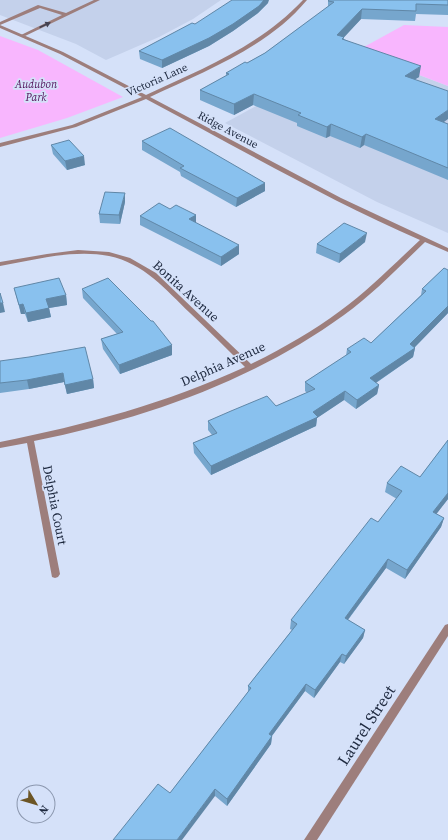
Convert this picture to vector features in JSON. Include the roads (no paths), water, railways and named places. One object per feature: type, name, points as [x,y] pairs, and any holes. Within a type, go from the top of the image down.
[{"type":"street","points":[[23,35],[98,0]]},
{"type":"street","name":"Victoria Lane","points":[[0,145],[74,126],[146,97],[216,64],[244,49],[284,21],[305,0]]},
{"type":"street","points":[[0,25],[40,6],[66,14]]},
{"type":"street","name":"Ridge Avenue","points":[[0,25],[51,46],[312,185],[424,240],[448,250]]},
{"type":"street","name":"Delphia Avenue","points":[[0,445],[74,430],[172,400],[250,367],[296,343],[342,313],[365,295],[424,240]]},
{"type":"street","name":"Bonita Avenue","points":[[0,264],[75,252],[93,252],[124,258],[139,264],[154,274],[250,367]]},
{"type":"street","name":"Delphia Court","points":[[30,439],[55,574]]},
{"type":"street","name":"Laurel Street","points":[[310,840],[448,629]]},
{"type":"park label","name":"Audubon Park","points":[[36,90]]}]
